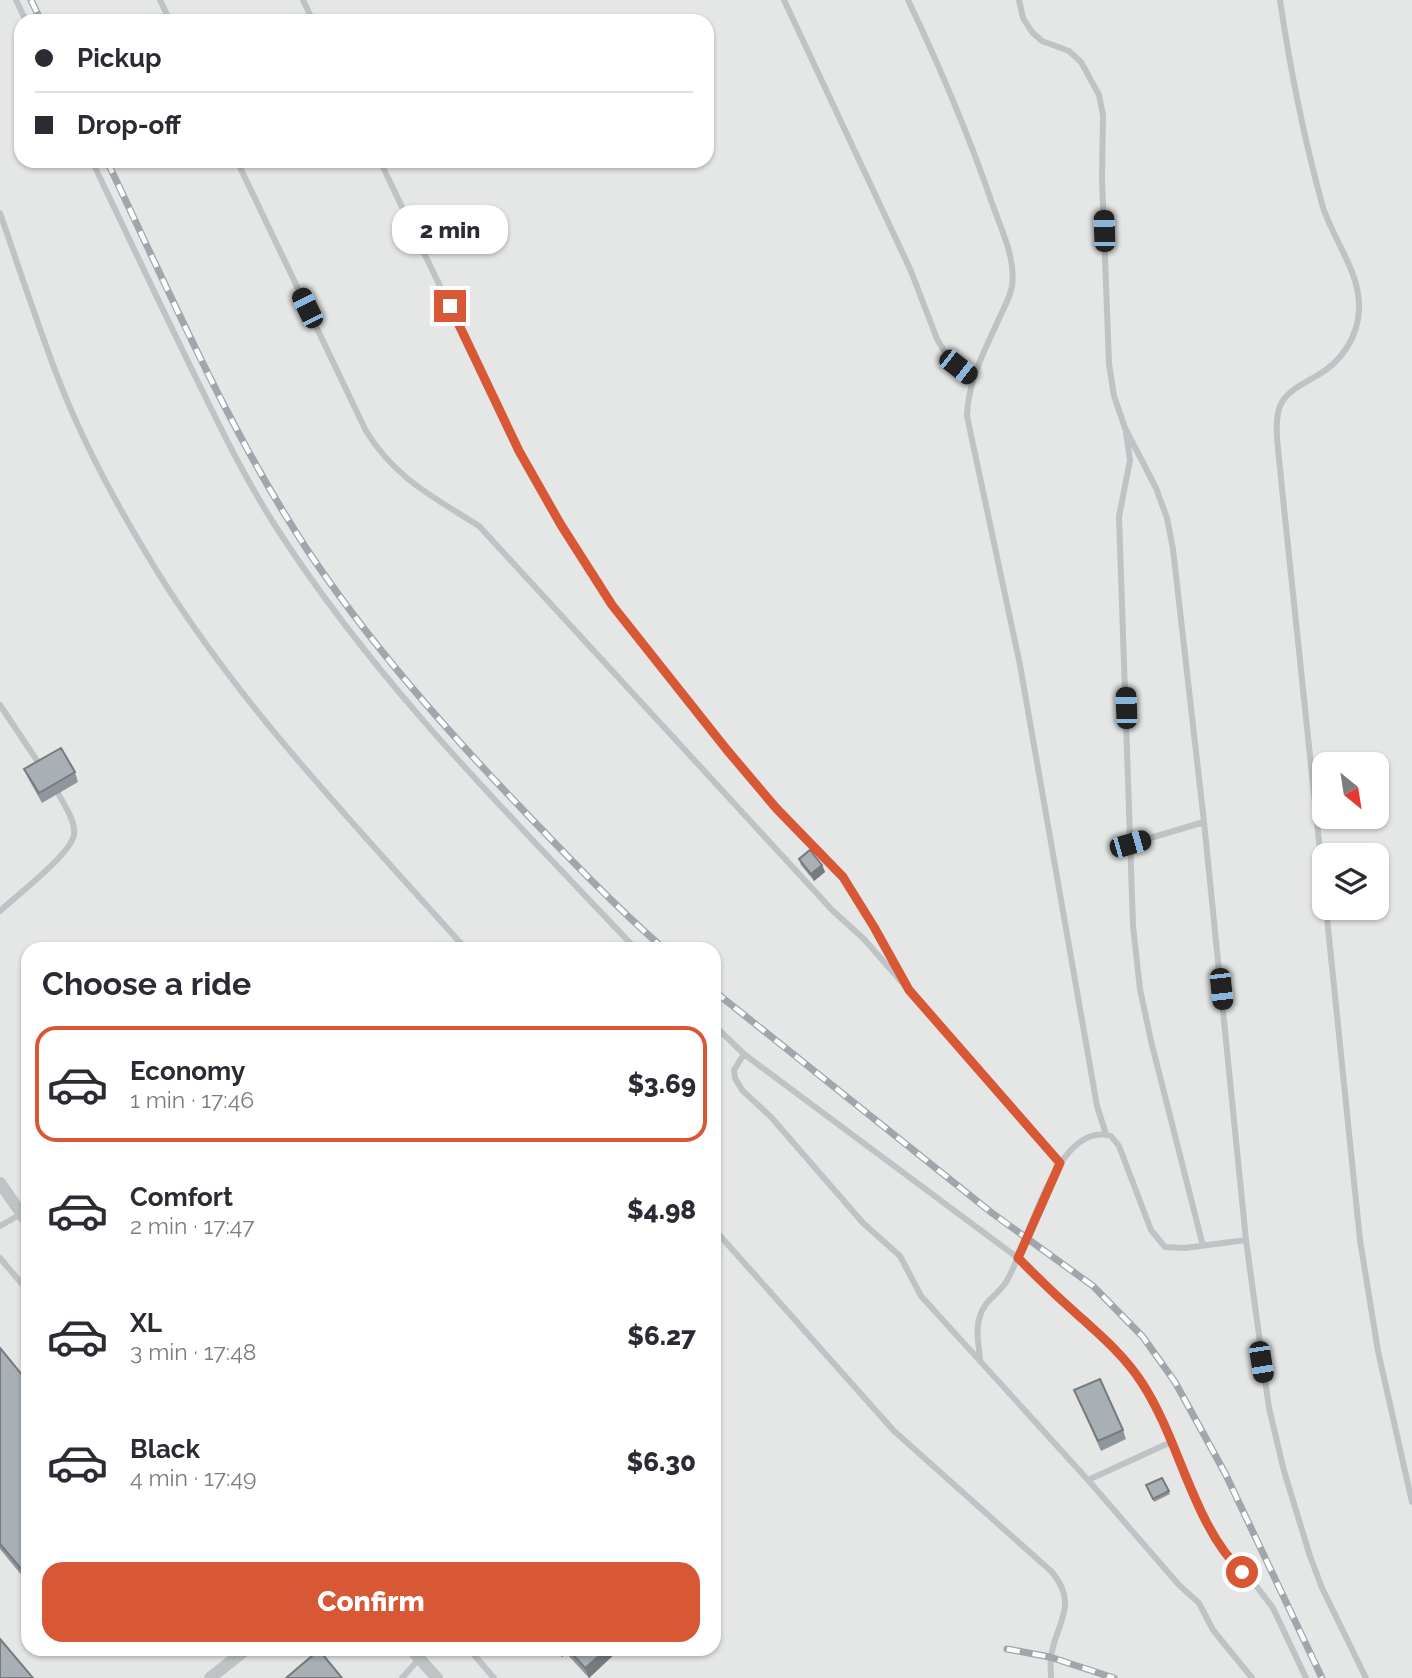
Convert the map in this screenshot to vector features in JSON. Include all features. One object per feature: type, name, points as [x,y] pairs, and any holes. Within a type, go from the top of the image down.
[{"type":"street","points":[[0,1182],[21,1214]]},
{"type":"street","points":[[210,1678],[237,1656]]},
{"type":"street","points":[[417,1656],[437,1678]]},
{"type":"lane","points":[[784,0],[911,271],[937,339],[946,355],[973,378]]},
{"type":"lane","points":[[908,0],[952,93],[970,139],[1009,252],[1013,272],[1012,288],[973,378],[967,397],[967,416],[1020,665],[1097,1106],[1106,1134]]},
{"type":"lane","points":[[1019,0],[1023,18],[1032,32],[1042,41],[1069,51],[1081,62],[1099,95],[1103,115],[1102,178],[1109,364],[1114,396],[1125,428],[1156,488],[1167,518],[1173,548],[1261,1362],[1284,1471],[1322,1588],[1366,1678]]},
{"type":"lane","points":[[1280,0],[1285,36],[1323,208],[1352,273],[1358,292],[1359,311],[1352,340],[1343,354],[1332,366],[1301,384],[1289,395],[1280,405],[1277,421],[1319,843]]},
{"type":"lane","points":[[95,168],[232,451],[276,528],[324,598],[384,675],[450,752],[629,942]]},
{"type":"lane","points":[[240,168],[366,431],[380,453],[409,481],[479,526],[833,911],[864,939],[1060,1163]]},
{"type":"lane","points":[[383,168],[519,451],[561,525],[612,605],[776,808],[843,877],[909,990]]},
{"type":"lane","points":[[0,213],[59,379],[95,460],[159,574],[218,662],[265,724],[460,942]]},
{"type":"lane","points":[[1125,428],[1130,460],[1119,517],[1133,926],[1140,989],[1203,1246]]},
{"type":"lane","points":[[0,705],[43,769]]},
{"type":"lane","points":[[0,911],[66,851],[74,834],[69,814],[58,793]]},
{"type":"lane","points":[[1130,844],[1204,822]]},
{"type":"lane","points":[[1327,920],[1360,1240],[1378,1351],[1412,1502]]},
{"type":"lane","points":[[721,1032],[744,1054],[1018,1258],[1131,1367],[1152,1400],[1213,1535],[1231,1561],[1254,1583],[1273,1608],[1306,1678]]},
{"type":"lane","points":[[744,1054],[734,1070],[742,1090],[771,1117],[863,1223],[893,1248],[908,1268],[913,1284],[921,1296],[1088,1480],[1178,1585],[1199,1603],[1213,1630],[1252,1678]]},
{"type":"lane","points":[[980,1361],[979,1317],[990,1299],[1005,1284],[1060,1163],[1077,1142],[1100,1134],[1111,1136],[1119,1146],[1151,1230],[1157,1241],[1165,1247],[1174,1249],[1246,1240]]},
{"type":"lane","points":[[0,1226],[21,1219]]},
{"type":"lane","points":[[721,1237],[894,1431],[1052,1572],[1062,1584],[1066,1593],[1066,1604],[1050,1657],[1051,1678]]},
{"type":"lane","points":[[0,1258],[21,1283]]},
{"type":"lane","points":[[1088,1480],[1171,1442]]},
{"type":"lane","points":[[475,1656],[494,1678]]},
{"type":"lane","points":[[402,1678],[419,1659]]},
{"type":"shaded area","points":[[0,0],[1412,0],[1412,1678],[0,1678]]},
{"type":"building","points":[[61,748],[75,772],[39,793],[24,769]]},
{"type":"building","points":[[810,850],[822,865],[811,874],[799,859]]},
{"type":"building","points":[[0,1348],[21,1374],[21,1569],[0,1544]]},
{"type":"building","points":[[1100,1379],[1123,1430],[1098,1441],[1074,1390]]},
{"type":"building","points":[[1162,1478],[1169,1491],[1153,1499],[1146,1485]]},
{"type":"building","points":[[0,1639],[33,1678],[0,1678]]},
{"type":"building","points":[[312,1656],[324,1656],[342,1678],[286,1678]]},
{"type":"building","points":[[574,1656],[599,1656],[585,1668]]},
{"type":"railway","points":[[31,0],[38,14]]},
{"type":"railway","points":[[110,168],[226,409],[279,505],[332,586],[410,686],[466,749],[592,881],[656,942]]},
{"type":"railway","points":[[721,997],[992,1213],[1093,1286],[1143,1337],[1175,1382],[1225,1473],[1322,1678]]},
{"type":"railway","points":[[1007,1649],[1050,1657],[1114,1678]]},
{"type":"route","points":[[450,306],[519,451],[561,525],[612,605],[776,808],[843,877],[909,990],[1060,1163],[1018,1258],[1131,1367],[1152,1400],[1213,1535],[1242,1572]]}]
